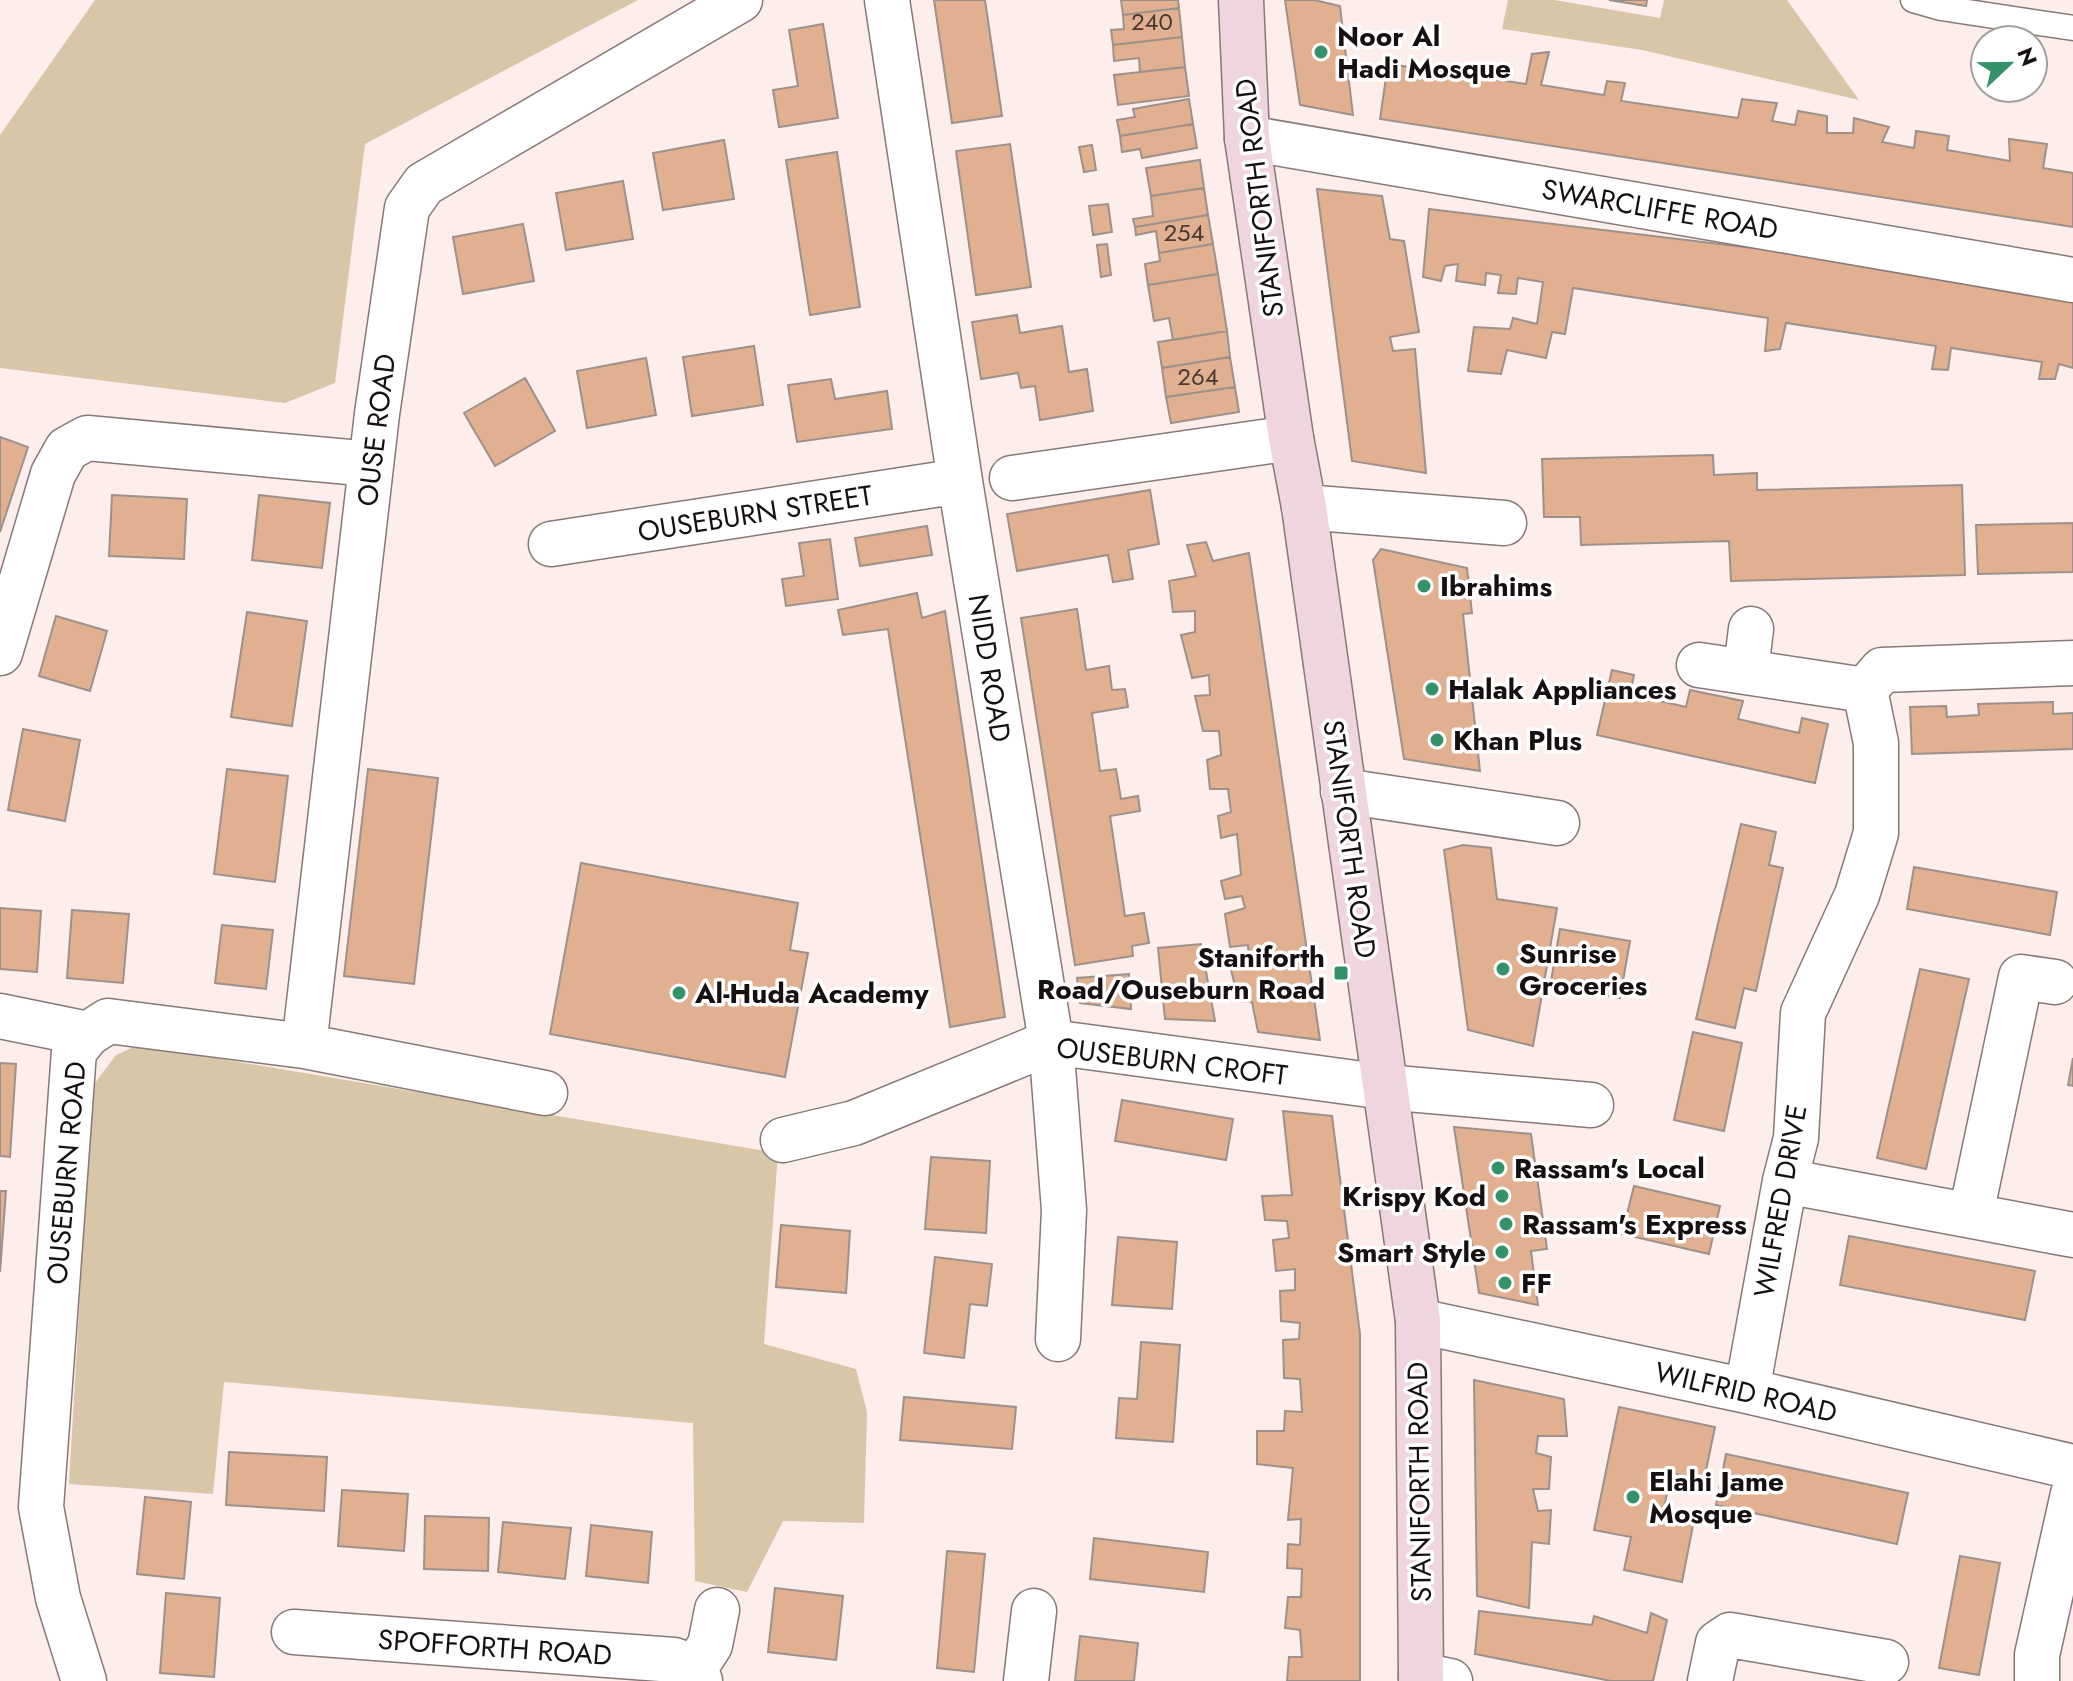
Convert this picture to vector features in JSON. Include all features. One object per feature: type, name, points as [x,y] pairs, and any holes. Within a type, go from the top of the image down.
[{"type":"main road","name":"STANIFORTH ROAD","points":[[1241,0],[1247,138],[1304,507],[1418,1321],[1431,1679]]},
{"type":"street","name":"OUSE ROAD","points":[[304,1046],[371,464],[407,208],[424,184],[740,0]]},
{"type":"street","name":"NIDD ROAD","points":[[887,0],[960,481],[1051,1042],[1064,1210],[1058,1339]]},
{"type":"street","name":"SWARCLIFFE ROAD","points":[[1247,138],[2073,280]]},
{"type":"street","points":[[0,653],[53,474],[67,449],[87,438],[371,464]]},
{"type":"street","points":[[1012,478],[1291,438]]},
{"type":"street","name":"OUSEBURN STREET","points":[[551,544],[960,481]]},
{"type":"street","points":[[1304,507],[1504,523]]},
{"type":"street","points":[[1699,665],[1748,650],[1865,690],[1882,670],[2073,663]]},
{"type":"street","name":"WILFRED DRIVE","points":[[1747,1391],[1785,1181],[1796,1138],[1803,1013],[1857,895],[1876,833],[1876,743],[1865,690]]},
{"type":"street","points":[[1343,791],[1557,823]]},
{"type":"street","points":[[1971,1214],[2021,977],[2055,982]]},
{"type":"street","points":[[0,1016],[88,1034]]},
{"type":"street","name":"OUSEBURN ROAD","points":[[84,1681],[58,1598],[41,1507],[74,1051],[88,1034],[108,1021],[304,1046],[545,1093]]},
{"type":"street","name":"OUSEBURN CROFT","points":[[783,1140],[854,1123],[1051,1042],[1385,1087],[1591,1105]]},
{"type":"street","points":[[1785,1181],[2073,1235]]},
{"type":"street","name":"WILFRID ROAD","points":[[1418,1321],[1747,1391],[2073,1467]]},
{"type":"street","points":[[2037,1681],[2037,1655],[2073,1494]]},
{"type":"street","points":[[698,1674],[710,1645],[717,1610]]},
{"type":"street","points":[[1026,1681],[1034,1611]]},
{"type":"street","name":"SPOFFORTH ROAD","points":[[294,1632],[674,1660],[698,1674]]},
{"type":"street","points":[[1710,1681],[1718,1643],[1730,1635],[1886,1662]]},
{"type":"lane","points":[[1913,0],[1941,8],[2073,28]]},
{"type":"shaded area","points":[[95,0],[638,0],[365,144],[335,383],[285,403],[0,368],[0,135]]},
{"type":"shaded area","points":[[1508,0],[1554,0],[1660,18],[1664,0],[1787,0],[1859,100],[1642,50],[1502,29]]},
{"type":"shaded area","points":[[138,1045],[778,1153],[764,1344],[856,1369],[867,1412],[864,1523],[783,1521],[747,1592],[695,1581],[693,1423],[224,1382],[213,1494],[69,1484],[92,1087],[116,1055]]},
{"type":"building","points":[[934,0],[985,0],[1002,116],[952,123]]},
{"type":"building","points":[[1121,0],[1178,0],[1179,8],[1123,15]]},
{"type":"building","points":[[1285,0],[1314,0],[1340,6],[1353,115],[1300,105]]},
{"type":"building","points":[[1609,0],[1647,0],[1646,6]]},
{"type":"building","points":[[1179,8],[1182,37],[1113,45],[1111,30],[1124,29],[1123,15]]},
{"type":"building","points":[[823,24],[838,118],[779,127],[773,90],[798,86],[789,30]]},
{"type":"building","points":[[1182,37],[1185,67],[1140,72],[1139,58],[1114,61],[1113,45]]},
{"type":"building","points":[[1549,52],[1541,85],[1604,95],[1607,81],[1625,83],[1621,101],[1738,118],[1742,99],[1777,103],[1772,121],[1795,125],[1798,111],[1827,116],[1827,133],[1853,133],[1854,118],[1889,127],[1882,142],[1914,148],[1916,131],[1949,136],[1947,150],[2010,161],[2009,139],[2047,144],[2043,168],[2073,173],[2073,227],[1380,119],[1388,64],[1526,84],[1532,54]]},
{"type":"building","points":[[1185,67],[1189,96],[1118,105],[1114,75]]},
{"type":"building","points":[[1189,99],[1193,124],[1120,136],[1117,120],[1135,117],[1133,109]]},
{"type":"building","points":[[1193,124],[1197,148],[1142,158],[1140,149],[1122,152],[1120,136]]},
{"type":"building","points":[[724,140],[734,199],[663,210],[653,153]]},
{"type":"building","points":[[1010,144],[1031,287],[976,295],[956,151]]},
{"type":"building","points":[[1092,145],[1096,170],[1084,172],[1079,147]]},
{"type":"building","points":[[837,152],[860,307],[810,315],[786,160]]},
{"type":"building","points":[[1200,160],[1204,188],[1151,196],[1146,168]]},
{"type":"building","points":[[623,181],[633,239],[566,250],[556,193]]},
{"type":"building","points":[[1204,188],[1208,215],[1135,227],[1133,219],[1153,216],[1151,196]]},
{"type":"building","points":[[1317,189],[1382,196],[1390,239],[1404,241],[1419,332],[1390,337],[1393,351],[1415,349],[1426,473],[1352,461]]},
{"type":"building","points":[[1108,204],[1112,232],[1093,235],[1089,206]]},
{"type":"building","points":[[1429,209],[1819,256],[2073,299],[2073,368],[2059,364],[2055,379],[2039,379],[2042,362],[1951,348],[1948,370],[1932,369],[1936,346],[1786,323],[1780,349],[1765,351],[1768,318],[1573,288],[1565,334],[1552,332],[1546,358],[1507,350],[1501,374],[1468,371],[1474,327],[1510,329],[1513,318],[1537,324],[1543,282],[1518,278],[1516,294],[1498,293],[1501,275],[1486,273],[1485,285],[1456,281],[1458,264],[1445,266],[1441,281],[1423,277]]},
{"type":"building","points":[[1208,215],[1213,244],[1159,253],[1156,231],[1136,235],[1135,227]]},
{"type":"building","points":[[523,224],[534,281],[463,294],[453,237]]},
{"type":"building","points":[[1107,244],[1111,275],[1101,277],[1097,245]]},
{"type":"building","points":[[1213,244],[1218,274],[1148,285],[1145,264],[1160,261],[1159,253]]},
{"type":"building","points":[[1218,274],[1227,331],[1173,340],[1169,318],[1154,321],[1148,285]]},
{"type":"building","points":[[1017,315],[1020,333],[1062,326],[1069,372],[1087,369],[1093,411],[1040,420],[1035,386],[1021,388],[1018,373],[981,379],[972,322]]},
{"type":"building","points":[[1227,331],[1230,357],[1162,368],[1158,342]]},
{"type":"building","points":[[754,346],[763,405],[692,416],[683,357]]},
{"type":"building","points":[[1230,357],[1235,387],[1166,397],[1162,368]]},
{"type":"building","points":[[646,358],[656,415],[587,428],[577,371]]},
{"type":"building","points":[[525,378],[555,431],[495,466],[464,413]]},
{"type":"building","points":[[831,379],[835,399],[887,391],[892,429],[797,442],[788,385]]},
{"type":"building","points":[[1235,387],[1239,412],[1171,423],[1166,397]]},
{"type":"building","points":[[0,437],[28,447],[0,532]]},
{"type":"building","points":[[1713,455],[1714,475],[1757,473],[1757,490],[1962,485],[1965,575],[1731,581],[1729,541],[1581,545],[1580,517],[1544,517],[1542,459]]},
{"type":"building","points":[[1150,490],[1159,544],[1128,550],[1133,579],[1113,582],[1108,555],[1017,571],[1007,514]]},
{"type":"building","points":[[112,495],[187,499],[184,559],[109,556]]},
{"type":"building","points":[[259,495],[330,503],[322,568],[252,560]]},
{"type":"building","points":[[2073,523],[2073,572],[1978,574],[1976,525]]},
{"type":"building","points":[[927,526],[932,555],[860,566],[855,538]]},
{"type":"building","points":[[830,539],[838,599],[786,606],[782,579],[804,576],[799,543]]},
{"type":"building","points":[[1206,542],[1213,561],[1249,553],[1320,1040],[1258,1032],[1252,1002],[1239,1001],[1230,966],[1249,962],[1248,945],[1230,947],[1225,914],[1245,908],[1242,896],[1225,899],[1221,881],[1241,875],[1237,834],[1221,838],[1218,816],[1231,812],[1228,789],[1210,789],[1207,760],[1221,755],[1219,731],[1203,731],[1195,696],[1210,695],[1209,675],[1192,678],[1181,635],[1195,632],[1195,611],[1173,612],[1169,581],[1196,576],[1187,545]]},
{"type":"building","points":[[1381,549],[1467,568],[1472,613],[1463,614],[1480,771],[1404,759],[1373,560]]},
{"type":"building","points":[[917,593],[922,618],[945,611],[1005,1017],[950,1027],[888,629],[843,635],[838,610]]},
{"type":"building","points":[[1077,609],[1086,670],[1109,666],[1112,690],[1125,689],[1128,707],[1092,713],[1100,771],[1116,769],[1121,799],[1138,796],[1140,811],[1110,816],[1125,916],[1144,913],[1149,943],[1132,946],[1133,956],[1075,965],[1021,618]]},
{"type":"building","points":[[247,612],[307,621],[292,726],[231,717]]},
{"type":"building","points":[[56,616],[107,631],[90,691],[39,676]]},
{"type":"building","points":[[1612,670],[1634,675],[1630,694],[1686,707],[1690,690],[1743,701],[1738,719],[1799,733],[1802,718],[1828,724],[1815,783],[1597,735]]},
{"type":"building","points":[[2053,702],[2053,714],[2073,713],[2073,749],[1912,754],[1910,707],[1946,706],[1947,717],[1979,715],[1978,704]]},
{"type":"building","points":[[23,729],[80,740],[65,821],[8,810]]},
{"type":"building","points":[[227,769],[288,776],[275,882],[214,874]]},
{"type":"building","points":[[368,769],[438,778],[414,984],[344,976]]},
{"type":"building","points":[[1741,824],[1776,832],[1769,865],[1783,868],[1756,991],[1744,988],[1735,1028],[1696,1019]]},
{"type":"building","name":"Sunrise Groceries","points":[[1463,845],[1491,848],[1497,899],[1557,908],[1533,1046],[1468,1030],[1444,850]]},
{"type":"building","name":"Al-Huda Academy","points":[[581,863],[798,903],[790,950],[808,953],[785,1077],[550,1034]]},
{"type":"building","points":[[1914,867],[2057,892],[2050,935],[1907,909]]},
{"type":"building","points":[[0,908],[41,911],[37,972],[0,969]]},
{"type":"building","points":[[72,910],[129,914],[123,983],[67,978]]},
{"type":"building","points":[[222,925],[273,930],[266,989],[215,983]]},
{"type":"building","points":[[1560,929],[1630,941],[1620,998],[1550,987]]},
{"type":"building","points":[[1201,944],[1215,1021],[1165,1019],[1158,948]]},
{"type":"building","points":[[1920,969],[1969,979],[1926,1169],[1877,1158]]},
{"type":"building","points":[[1129,974],[1131,1009],[1080,1003],[1077,978]]},
{"type":"building","points":[[1693,1032],[1742,1043],[1724,1131],[1674,1120]]},
{"type":"building","points":[[2073,1058],[2073,1086],[2068,1085]]},
{"type":"building","points":[[0,1063],[16,1064],[10,1157],[0,1156]]},
{"type":"building","points":[[1122,1100],[1233,1119],[1226,1160],[1115,1141]]},
{"type":"building","points":[[1283,1111],[1332,1116],[1360,1334],[1360,1681],[1287,1681],[1289,1657],[1302,1657],[1300,1630],[1285,1628],[1288,1597],[1301,1597],[1302,1569],[1287,1568],[1288,1544],[1300,1545],[1301,1519],[1288,1520],[1293,1468],[1257,1464],[1257,1431],[1284,1431],[1285,1411],[1302,1412],[1300,1379],[1284,1378],[1283,1340],[1299,1339],[1300,1323],[1281,1321],[1280,1291],[1295,1290],[1295,1269],[1276,1271],[1273,1240],[1289,1238],[1287,1221],[1265,1220],[1262,1196],[1292,1195]]},
{"type":"building","points":[[1454,1127],[1531,1134],[1547,1249],[1531,1251],[1538,1305],[1479,1293]]},
{"type":"building","points":[[931,1157],[990,1161],[986,1233],[925,1229]]},
{"type":"building","points":[[1634,1186],[1720,1206],[1709,1254],[1622,1234]]},
{"type":"building","points":[[0,1191],[6,1191],[0,1272]]},
{"type":"building","points":[[781,1225],[850,1231],[846,1293],[776,1287]]},
{"type":"building","points":[[1849,1236],[2035,1271],[2025,1320],[1840,1285]]},
{"type":"building","points":[[1118,1237],[1177,1242],[1172,1309],[1112,1305]]},
{"type":"building","points":[[935,1257],[992,1264],[987,1306],[970,1304],[964,1358],[924,1353]]},
{"type":"building","points":[[1141,1342],[1180,1345],[1173,1442],[1116,1438],[1119,1398],[1137,1399]]},
{"type":"building","points":[[1474,1380],[1564,1399],[1567,1436],[1538,1436],[1536,1453],[1551,1457],[1549,1489],[1533,1489],[1538,1511],[1551,1510],[1549,1544],[1532,1542],[1529,1608],[1477,1596]]},
{"type":"building","points":[[904,1397],[1016,1407],[1012,1449],[900,1440]]},
{"type":"building","name":"Elahi Jame Mosque","points":[[1619,1407],[1715,1427],[1704,1480],[1671,1473],[1663,1513],[1694,1520],[1682,1582],[1624,1570],[1631,1537],[1594,1530]]},
{"type":"building","points":[[229,1452],[327,1457],[324,1511],[226,1505]]},
{"type":"building","points":[[1726,1454],[1908,1493],[1897,1544],[1716,1505]]},
{"type":"building","points":[[342,1490],[408,1494],[404,1551],[338,1546]]},
{"type":"building","points":[[145,1497],[191,1502],[184,1579],[137,1574]]},
{"type":"building","points":[[425,1516],[489,1518],[488,1571],[424,1569]]},
{"type":"building","points":[[503,1522],[571,1528],[565,1579],[498,1572]]},
{"type":"building","points":[[591,1525],[652,1532],[648,1583],[586,1576]]},
{"type":"building","points":[[1094,1538],[1208,1552],[1204,1592],[1090,1579]]},
{"type":"building","points":[[947,1551],[985,1554],[974,1672],[937,1668]]},
{"type":"building","points":[[1960,1556],[2000,1563],[1979,1675],[1939,1668]]},
{"type":"building","points":[[775,1588],[843,1596],[836,1660],[768,1652]]},
{"type":"building","points":[[166,1593],[220,1598],[214,1677],[160,1673]]},
{"type":"building","points":[[1479,1611],[1592,1625],[1594,1616],[1647,1633],[1651,1613],[1667,1620],[1653,1681],[1611,1681],[1475,1654]]},
{"type":"building","points":[[1080,1636],[1138,1643],[1134,1681],[1075,1681]]},
{"type":"place","name":"Noor Al Hadi Mosque","points":[[1321,52]]},
{"type":"place","name":"Ibrahims","points":[[1424,586]]},
{"type":"place","name":"Halak Appliances","points":[[1432,689]]},
{"type":"place","name":"Khan Plus","points":[[1437,740]]},
{"type":"place","name":"Sunrise Groceries","points":[[1503,969]]},
{"type":"place","name":"Staniforth Road/Ouseburn Road","points":[[1341,973]]},
{"type":"place","name":"Al-Huda Academy","points":[[679,993]]},
{"type":"place","name":"Rassam's Local","points":[[1498,1168]]},
{"type":"place","name":"Krispy Kod","points":[[1502,1196]]},
{"type":"place","name":"Rassam's Express","points":[[1506,1224]]},
{"type":"place","name":"Smart Style","points":[[1502,1252]]},
{"type":"place","name":"FF","points":[[1505,1283]]},
{"type":"place","name":"Elahi Jame Mosque","points":[[1633,1497]]}]
